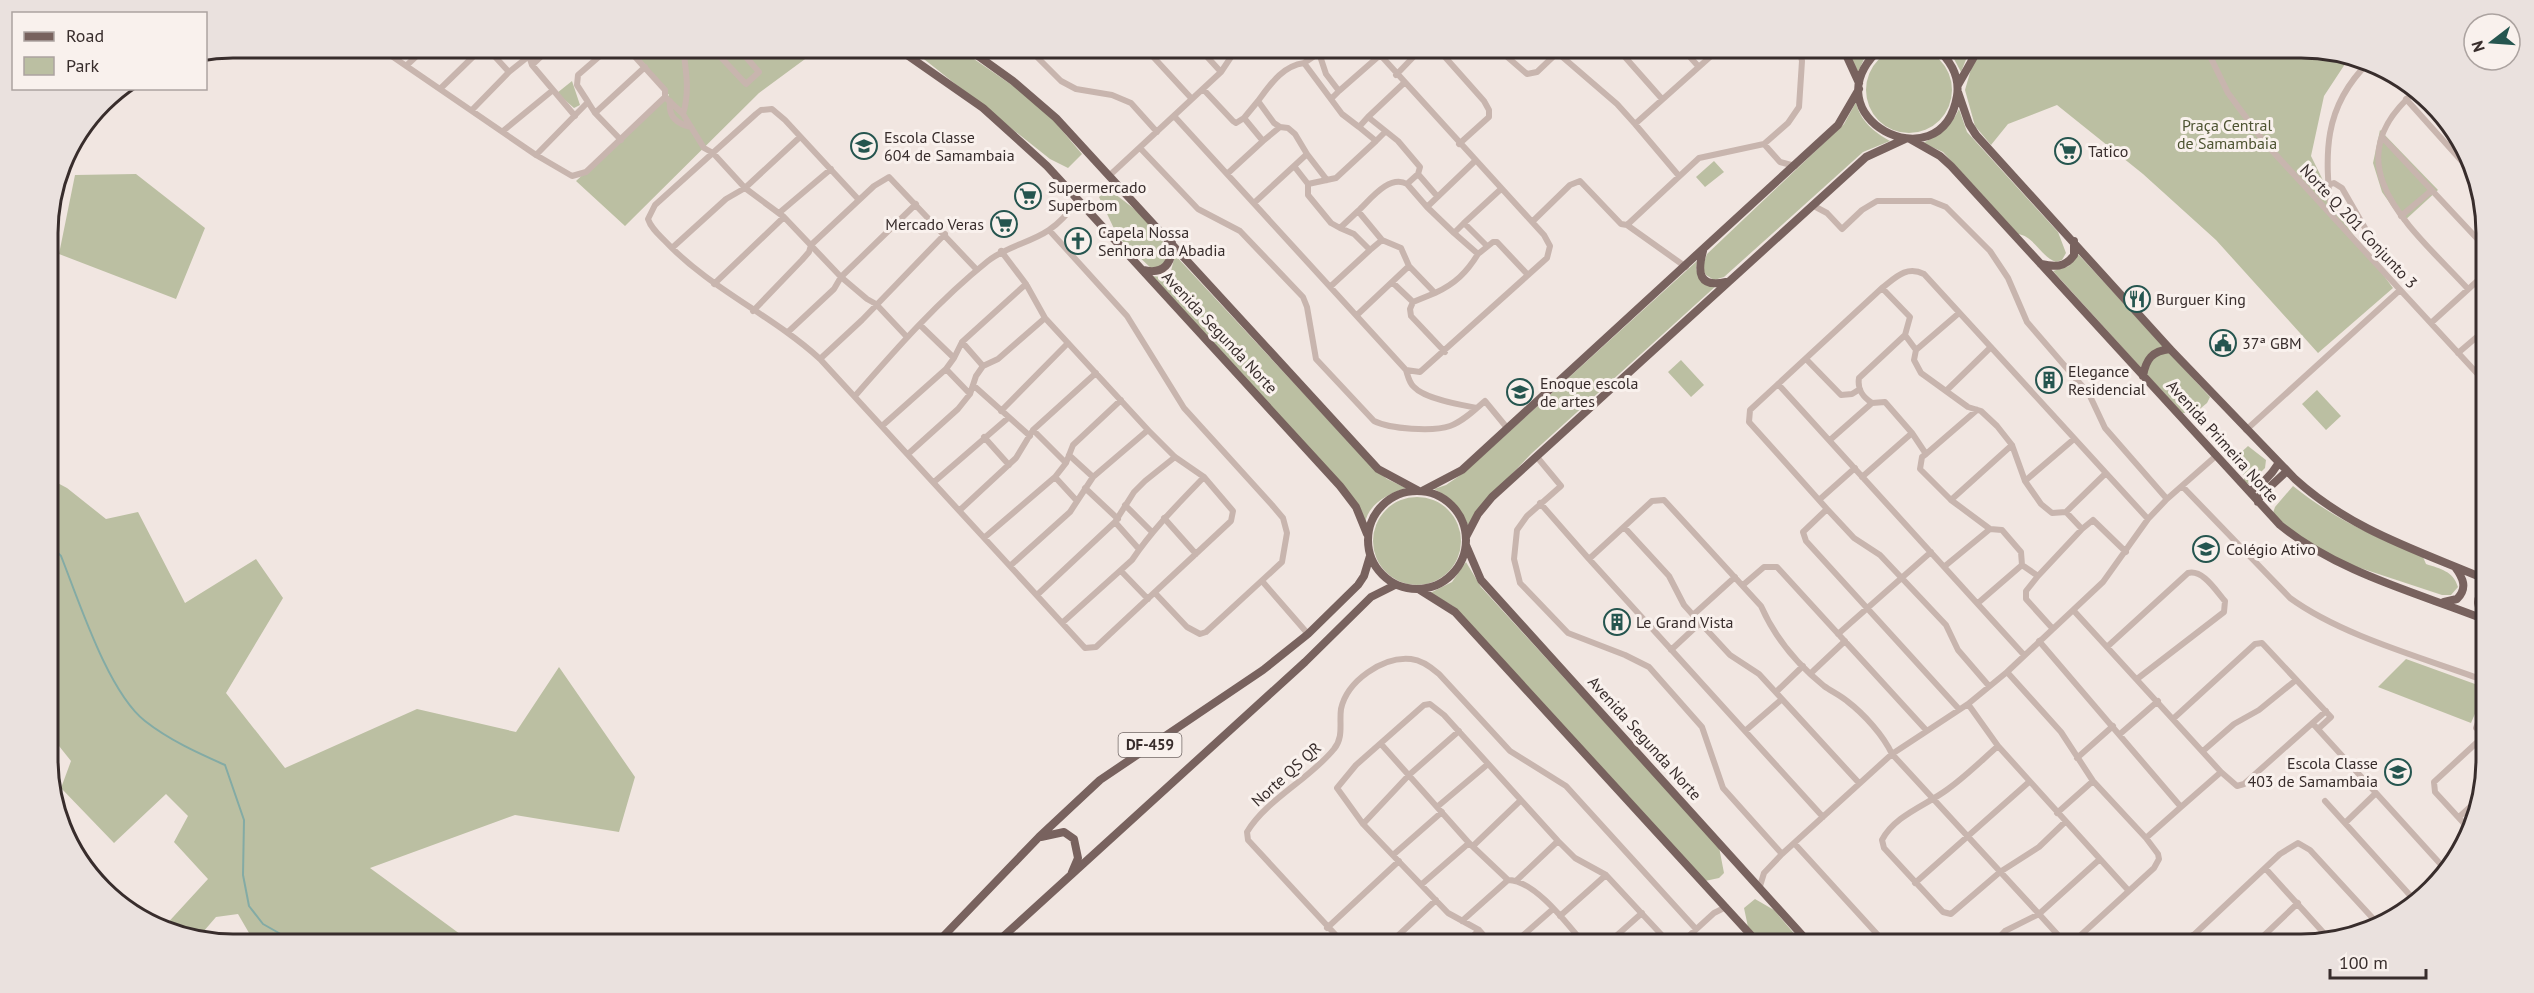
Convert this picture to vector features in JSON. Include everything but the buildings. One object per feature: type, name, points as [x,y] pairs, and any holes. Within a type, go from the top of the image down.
[{"type":"main road","name":"Avenida Segunda Norte","points":[[912,58],[983,108],[1010,130],[1047,166],[1340,486],[1356,507],[1367,534]]},
{"type":"main road","name":"Avenida Segunda Norte","points":[[980,58],[1040,103],[1110,175],[1378,469],[1420,491]]},
{"type":"main road","points":[[1847,58],[1859,87]]},
{"type":"main road","points":[[1367,534],[1371,520],[1379,507],[1397,495],[1420,491],[1462,470],[1795,166],[1838,125],[1859,87],[1866,63],[1871,58]]},
{"type":"main road","name":"Avenida Primeira Norte","points":[[1945,58],[1951,65],[1969,124],[1976,135],[2170,349],[2286,472],[2310,493],[2363,527],[2402,547],[2476,575]]},
{"type":"main road","points":[[1420,590],[1434,587],[1451,576],[1463,559],[1466,541],[1483,507],[1866,157],[1908,139],[1931,134],[1941,126],[1953,111],[1958,89],[1975,58]]},
{"type":"main road","name":"Avenida Primeira Norte","points":[[1859,87],[1862,108],[1877,128],[1890,136],[1908,139],[1945,160],[2280,525],[2304,544],[2335,562],[2476,616]]},
{"type":"main road","points":[[2041,264],[2056,267],[2067,263],[2074,255],[2074,241]]},
{"type":"main road","points":[[1142,270],[1154,272],[1168,266],[1172,260],[1172,243]]},
{"type":"main road","points":[[1703,251],[1698,267],[1703,278],[1711,283],[1728,282]]},
{"type":"main road","points":[[2143,376],[2145,365],[2151,356],[2161,350],[2170,349]]},
{"type":"main road","points":[[2249,491],[2261,483],[2278,464]]},
{"type":"main road","points":[[2258,502],[2260,496],[2286,472]]},
{"type":"main road","points":[[1420,491],[1435,494],[1454,507],[1462,521],[1466,541]]},
{"type":"main road","name":"DF-459","points":[[1006,934],[1305,662],[1371,597],[1395,585],[1380,573],[1370,556],[1367,534]]},
{"type":"main road","name":"Avenida Segunda Norte","points":[[1466,541],[1481,580],[1801,934]]},
{"type":"main road","name":"DF-459","points":[[946,934],[1039,837],[1100,780],[1263,670],[1308,634],[1358,585],[1364,576],[1370,556]]},
{"type":"main road","points":[[2440,602],[2457,599],[2463,591],[2463,580],[2454,566]]},
{"type":"main road","points":[[1395,585],[1420,590],[1455,612],[1750,934]]},
{"type":"main road","points":[[1039,837],[1064,832],[1074,839],[1078,858],[1071,876]]},
{"type":"street","points":[[394,58],[567,174],[575,175],[586,172],[668,99]]},
{"type":"street","points":[[406,66],[414,58]]},
{"type":"street","points":[[441,88],[472,58]]},
{"type":"street","points":[[496,58],[509,72]]},
{"type":"street","points":[[472,110],[509,72],[526,58]]},
{"type":"street","points":[[530,58],[532,65],[575,116]]},
{"type":"street","points":[[532,65],[539,58]]},
{"type":"street","points":[[598,58],[578,75],[577,85],[595,113],[621,140]]},
{"type":"street","points":[[636,58],[665,90],[669,108],[675,120],[681,125],[692,127]]},
{"type":"street","points":[[683,114],[688,82],[684,58]]},
{"type":"street","points":[[721,58],[746,84],[759,72],[747,58]]},
{"type":"street","points":[[1038,58],[1061,81],[1076,89],[1112,95],[1131,103],[1157,132]]},
{"type":"street","points":[[1154,58],[1192,99]]},
{"type":"street","points":[[1208,58],[1221,72]]},
{"type":"street","points":[[1110,175],[1221,72],[1230,58]]},
{"type":"street","points":[[1203,89],[1236,123],[1244,118],[1269,85],[1288,67],[1304,63],[1310,58]]},
{"type":"street","points":[[1320,58],[1326,74],[1339,91]]},
{"type":"street","points":[[1331,99],[1377,58]]},
{"type":"street","points":[[1381,58],[1548,240],[1550,252],[1445,352],[1420,372],[1406,370]]},
{"type":"street","points":[[1396,75],[1412,58]]},
{"type":"street","points":[[1446,58],[1489,110],[1489,117],[1459,144]]},
{"type":"street","points":[[1509,58],[1527,74],[1537,72],[1548,58]]},
{"type":"street","points":[[1563,58],[1617,104],[1679,176]]},
{"type":"street","points":[[1626,58],[1662,99]]},
{"type":"street","points":[[1691,58],[1698,66]]},
{"type":"street","points":[[1635,124],[1708,58]]},
{"type":"street","points":[[1627,225],[1702,156],[1764,144],[1788,123],[1799,107],[1801,58]]},
{"type":"street","name":"Norte Q 201 Conjunto 3","points":[[2211,58],[2228,93],[2245,119],[2476,372]]},
{"type":"street","points":[[1304,63],[1342,114],[1376,141]]},
{"type":"street","points":[[595,113],[645,67]]},
{"type":"street","points":[[2331,214],[2327,144],[2330,127],[2344,93],[2362,70]]},
{"type":"street","points":[[1359,127],[1404,83]]},
{"type":"street","points":[[503,131],[553,90]]},
{"type":"street","points":[[2409,97],[2389,118],[2382,136],[2378,150],[2382,182],[2389,199],[2402,216],[2468,289]]},
{"type":"street","points":[[668,99],[683,114],[704,148],[713,153],[746,188],[782,215],[841,277],[876,304],[908,337]]},
{"type":"street","points":[[2406,99],[2456,155]]},
{"type":"street","points":[[1258,101],[1268,117],[1280,127],[1288,128],[1294,134],[1327,180]]},
{"type":"street","points":[[536,155],[588,102]]},
{"type":"street","points":[[859,200],[776,112],[767,109],[756,114],[656,206],[649,214],[650,225],[672,248],[714,284],[788,332],[820,359],[1084,648],[1096,647],[1231,521],[1232,507],[1204,477],[1175,457],[1148,430],[1045,318],[1026,284],[1001,251]]},
{"type":"street","points":[[1174,116],[1406,370],[1410,381],[1418,390],[1453,403],[1477,408]]},
{"type":"street","points":[[1368,117],[1398,141],[1420,167],[1418,174],[1407,184]]},
{"type":"street","points":[[1244,118],[1263,141]]},
{"type":"street","points":[[1227,174],[1280,127]]},
{"type":"street","points":[[1308,184],[1336,178],[1385,132]]},
{"type":"street","points":[[2382,136],[2476,237]]},
{"type":"street","points":[[672,248],[726,200],[746,188],[800,137]]},
{"type":"street","points":[[1764,144],[1780,162],[1795,166]]},
{"type":"street","points":[[1140,148],[1188,201],[1198,209],[1240,231],[1298,293],[1307,307],[1316,359],[1374,421],[1384,426],[1436,429],[1453,425],[1485,401],[1508,429]]},
{"type":"street","points":[[1254,203],[1307,154]]},
{"type":"street","points":[[1427,207],[1475,162]]},
{"type":"street","points":[[1780,162],[1780,180]]},
{"type":"street","points":[[1294,166],[1308,184],[1308,195],[1331,223],[1354,234],[1370,250]]},
{"type":"street","points":[[714,284],[831,169]]},
{"type":"street","points":[[1418,174],[1437,196]]},
{"type":"street","points":[[753,311],[802,260],[811,245],[874,186],[890,177],[977,270]]},
{"type":"street","points":[[1340,228],[1392,182],[1402,181],[1478,254]]},
{"type":"street","points":[[1532,222],[1570,185],[1580,181],[1621,224],[1627,225],[1686,267]]},
{"type":"street","points":[[2328,185],[2334,183],[2342,188],[2365,228]]},
{"type":"street","points":[[1454,233],[1501,189]]},
{"type":"street","points":[[2402,216],[2432,190]]},
{"type":"street","points":[[1821,198],[1827,213],[1842,229],[1862,210],[1877,201],[1931,201],[1946,207],[1990,250],[2008,278],[2027,322],[2089,394],[2105,428],[2167,499]]},
{"type":"street","points":[[855,396],[908,337],[977,270],[1001,251],[1049,230],[1067,214],[1078,200]]},
{"type":"street","points":[[788,332],[834,289],[841,277],[916,204]]},
{"type":"street","points":[[1812,206],[1827,213]]},
{"type":"street","points":[[1067,214],[1085,207]]},
{"type":"street","points":[[1358,211],[1382,240],[1401,248],[1408,266],[1435,293]]},
{"type":"street","points":[[1464,223],[1487,246]]},
{"type":"street","points":[[1049,230],[1127,316],[1184,408],[1283,518],[1287,533],[1282,562],[1203,633],[1187,627],[1155,593]]},
{"type":"street","points":[[820,359],[862,320],[945,234]]},
{"type":"street","points":[[1331,286],[1382,240]]},
{"type":"street","points":[[1445,352],[1411,316],[1410,309],[1413,302],[1456,282],[1468,270],[1478,254],[1487,246],[1497,242],[1528,274]]},
{"type":"street","points":[[1357,315],[1408,266]]},
{"type":"street","points":[[1989,686],[1958,650],[1946,625],[1880,555],[1854,538],[1749,422],[1750,410],[1882,288],[1902,273],[1916,270],[1924,274],[2148,519]]},
{"type":"street","points":[[1392,282],[1413,302]]},
{"type":"street","points":[[2431,323],[2476,282]]},
{"type":"street","points":[[882,426],[946,369],[962,342],[1026,284]]},
{"type":"street","points":[[1872,403],[1863,397],[1859,378],[1905,335],[1910,317],[1882,288]]},
{"type":"street","points":[[2246,429],[2400,290]]},
{"type":"street","points":[[1959,313],[1916,350],[1914,360],[1921,373],[1931,382],[1947,390],[1968,408],[1986,415],[2012,445],[2025,481],[2041,504],[2052,513],[2066,512],[2106,473]]},
{"type":"street","points":[[908,454],[958,409],[970,394],[983,366],[998,359],[1045,318]]},
{"type":"street","points":[[921,325],[954,358]]},
{"type":"street","points":[[1905,335],[1916,350]]},
{"type":"street","points":[[2458,353],[2476,338]]},
{"type":"street","points":[[962,342],[983,366]]},
{"type":"street","points":[[1000,411],[1068,343]]},
{"type":"street","points":[[1947,390],[1991,347]]},
{"type":"street","points":[[1806,359],[1841,395],[1852,394],[1860,389]]},
{"type":"street","points":[[946,369],[970,394]]},
{"type":"street","points":[[960,510],[1009,465],[1032,433],[1096,373]]},
{"type":"street","points":[[1778,384],[2024,655]]},
{"type":"street","points":[[973,386],[1008,418],[1032,433],[1066,463]]},
{"type":"street","points":[[985,537],[1055,477],[1066,463],[1073,445],[1121,400]]},
{"type":"street","points":[[1830,440],[1872,403],[1885,402],[1912,432],[1926,454]]},
{"type":"street","points":[[1977,410],[1922,457],[1920,469],[1951,500],[1990,529],[2001,530],[2021,552],[2022,565]]},
{"type":"street","points":[[934,482],[1008,418]]},
{"type":"street","points":[[1010,566],[1070,512],[1093,477],[1148,430]]},
{"type":"street","points":[[1862,477],[1912,432]]},
{"type":"street","points":[[984,437],[1009,465]]},
{"type":"street","points":[[2025,481],[2074,439]]},
{"type":"street","points":[[1951,500],[2012,445]]},
{"type":"street","points":[[1070,455],[1093,477]]},
{"type":"street","points":[[1760,886],[1764,873],[1782,854],[1859,783],[1892,754],[1958,708],[1968,704],[2007,672],[2074,610],[2103,582],[2148,519],[2217,455]]},
{"type":"street","points":[[1037,595],[1117,520],[1125,505],[1145,481],[1175,457]]},
{"type":"street","points":[[1537,457],[1561,486],[1540,503],[1517,530],[1514,559],[1520,583],[1568,633],[1649,667],[1702,727],[1723,788],[1782,854]]},
{"type":"street","points":[[1819,500],[1854,468]]},
{"type":"street","points":[[1055,477],[1077,501]]},
{"type":"street","points":[[1062,623],[1132,560],[1138,548],[1164,518],[1204,477]]},
{"type":"street","points":[[2182,486],[2290,598],[2310,612],[2343,628],[2476,677]]},
{"type":"street","points":[[1085,488],[1117,520],[1138,548]]},
{"type":"street","points":[[1589,559],[1647,504],[1655,500],[1664,500],[1761,606],[1777,637],[1810,674],[1847,700],[1883,739],[1892,754],[2058,934]]},
{"type":"street","points":[[1540,503],[1822,817]]},
{"type":"street","points":[[1125,505],[1152,532]]},
{"type":"street","points":[[1827,508],[1803,532],[1806,541],[1958,708]]},
{"type":"street","points":[[2066,512],[2082,529]]},
{"type":"street","points":[[1164,518],[1196,554]]},
{"type":"street","points":[[2053,629],[2026,598],[2026,591],[2082,529],[2093,520],[2126,552]]},
{"type":"street","points":[[1624,527],[1669,576],[1684,605],[1700,623],[1730,655],[1759,674],[1859,783]]},
{"type":"street","points":[[1945,566],[1990,529]]},
{"type":"street","points":[[1838,634],[1901,576],[1931,552]]},
{"type":"street","points":[[1743,585],[1764,567],[1772,565],[1777,567],[1926,730]]},
{"type":"street","points":[[2022,565],[2038,576]]},
{"type":"street","points":[[1978,603],[2022,565]]},
{"type":"street","points":[[1121,571],[1148,599]]},
{"type":"street","points":[[2107,647],[2188,573],[2195,572],[2201,575],[2225,601],[2224,612],[2137,679]]},
{"type":"street","points":[[1693,615],[1735,577]]},
{"type":"street","points":[[1262,581],[1308,634]]},
{"type":"street","points":[[2074,610],[2221,772],[2237,786],[2244,784],[2316,727],[2326,711],[2276,656],[2262,643],[2259,643],[2174,718]]},
{"type":"street","points":[[1671,650],[1700,623]]},
{"type":"street","points":[[1810,674],[1845,641]]},
{"type":"street","points":[[2039,641],[2181,807]]},
{"type":"street","name":"Norte QS QR","points":[[1334,934],[1248,840],[1248,830],[1263,813],[1334,749],[1341,731],[1341,709],[1347,696],[1360,679],[1383,663],[1411,659],[1431,666],[1510,751],[1566,786],[1696,929]]},
{"type":"street","points":[[1776,692],[1803,666]]},
{"type":"street","points":[[2007,672],[2061,732],[2092,781],[2146,838],[2158,854],[2158,863],[2081,934]]},
{"type":"street","points":[[2204,751],[2234,724],[2259,710],[2296,680]]},
{"type":"street","points":[[1745,731],[1782,699]]},
{"type":"street","points":[[2120,734],[2158,701]]},
{"type":"street","points":[[1482,934],[1448,913],[1364,824],[1336,788],[1356,765],[1418,708],[1427,704],[1444,715],[1520,801],[1575,858],[1606,875],[1661,934]]},
{"type":"street","points":[[1968,704],[1998,746],[2128,890]]},
{"type":"street","points":[[2077,758],[2113,726]]},
{"type":"street","points":[[2316,727],[2440,864]]},
{"type":"street","points":[[1364,824],[1409,775],[1459,731]]},
{"type":"street","points":[[2463,822],[2435,792],[2434,782],[2476,743]]},
{"type":"street","points":[[1381,744],[1439,810],[1508,880]]},
{"type":"street","points":[[1998,746],[1947,790],[1919,806],[1885,835],[1882,840],[1884,848],[1915,883],[1943,912],[1951,914],[2000,872],[2039,847],[2066,822]]},
{"type":"street","points":[[1394,855],[1488,764]]},
{"type":"street","points":[[2146,838],[2221,772]]},
{"type":"street","points":[[2057,813],[2092,781]]},
{"type":"street","points":[[1915,883],[2029,782]]},
{"type":"street","points":[[2345,823],[2376,793]]},
{"type":"street","points":[[1422,884],[1520,801]]},
{"type":"street","points":[[2325,801],[2410,895]]},
{"type":"street","points":[[2459,817],[2468,809]]},
{"type":"street","points":[[1517,880],[1558,841]]},
{"type":"street","points":[[1794,843],[1877,934]]},
{"type":"street","points":[[2194,934],[2289,846],[2302,843],[2373,918]]},
{"type":"street","points":[[2002,934],[2039,914],[2100,859]]},
{"type":"street","points":[[1328,928],[1399,861]]},
{"type":"street","points":[[2265,868],[2324,932]]},
{"type":"street","points":[[1752,877],[1764,873]]},
{"type":"street","points":[[1560,916],[1606,875]]},
{"type":"street","points":[[1462,921],[1508,880],[1517,880],[1531,888],[1576,934]]},
{"type":"street","points":[[1400,934],[1436,900]]},
{"type":"street","points":[[1714,913],[1719,900]]},
{"type":"street","points":[[2266,934],[2298,903]]},
{"type":"street","points":[[1693,934],[1714,913],[1726,907]]},
{"type":"street","points":[[1525,934],[1553,909]]},
{"type":"street","points":[[1618,934],[1642,913]]},
{"type":"street","points":[[1475,934],[1479,930]]},
{"type":"green space","points":[[640,58],[806,58],[759,93],[625,226],[576,181],[669,95]]},
{"type":"green space","points":[[923,58],[973,58],[1022,92],[1054,121],[1082,154],[1068,168],[1050,159]]},
{"type":"green space","points":[[1851,58],[1865,58],[1858,72]]},
{"type":"green space","points":[[1881,58],[1937,58],[1945,66],[1951,82],[1951,98],[1945,114],[1933,126],[1917,132],[1901,132],[1885,126],[1873,114],[1867,98],[1869,74]]},
{"type":"green space","points":[[1967,58],[1961,72],[1954,59]]},
{"type":"green space","name":"Praça Central de Samambaia","points":[[1977,58],[2300,58],[2345,64],[2324,96],[2311,156],[2343,221],[2393,288],[2318,353],[2216,240],[2143,174],[2057,105],[2008,124],[1991,145],[1975,126],[1965,90],[1973,62]]},
{"type":"green space","points":[[572,81],[580,105],[574,108],[557,93]]},
{"type":"green space","points":[[1856,102],[1868,125],[1890,141],[1863,152],[1724,277],[1714,280],[1706,275],[1702,268],[1707,254],[1844,124]]},
{"type":"green space","points":[[1959,109],[1967,132],[2058,232],[2066,253],[2062,260],[2056,262],[2046,256],[2029,239],[2018,234],[1943,152],[1923,143],[1944,129]]},
{"type":"green space","points":[[2380,130],[2438,190],[2403,222],[2382,192],[2373,163]]},
{"type":"green space","points":[[1714,161],[1724,172],[1705,187],[1696,177]]},
{"type":"green space","points":[[136,174],[205,228],[176,299],[59,254],[75,175]]},
{"type":"green space","points":[[1108,189],[1135,210],[1158,234],[1169,254],[1166,263],[1153,270],[1118,237],[1099,197]]},
{"type":"green space","points":[[2078,254],[2210,397],[2207,403],[2195,413],[2182,413],[2053,271],[2069,266]]},
{"type":"green space","points":[[1175,255],[1368,463],[1387,479],[1406,488],[1380,500],[1367,516],[1365,523],[1359,507],[1152,276],[1161,277],[1171,271]]},
{"type":"green space","points":[[1697,261],[1696,269],[1701,279],[1717,285],[1532,453],[1479,508],[1469,528],[1456,505],[1434,489],[1446,485],[1465,472]]},
{"type":"green space","points":[[1681,360],[1704,385],[1691,397],[1668,372]]},
{"type":"green space","points":[[2317,390],[2341,416],[2326,430],[2302,404]]},
{"type":"green space","points":[[2248,446],[2266,460],[2265,468],[2249,484],[2244,482],[2244,476],[2236,457]]},
{"type":"green space","points":[[59,484],[106,519],[138,512],[185,603],[256,559],[283,598],[226,693],[285,768],[417,709],[516,732],[559,667],[635,777],[619,832],[515,815],[370,868],[460,934],[250,934],[238,914],[216,917],[203,931],[169,922],[208,879],[174,842],[188,816],[166,794],[114,843],[61,788],[71,761],[58,745]]},
{"type":"green space","points":[[2293,486],[2308,498],[2355,526],[2423,557],[2426,564],[2450,574],[2458,587],[2451,595],[2442,595],[2333,559],[2297,537],[2273,513],[2275,507]]},
{"type":"green space","points":[[1417,497],[1434,501],[1448,510],[1457,524],[1461,541],[1457,558],[1448,572],[1434,581],[1417,585],[1400,581],[1386,572],[1377,558],[1373,541],[1377,524],[1386,510],[1400,501]]},
{"type":"green space","points":[[1466,562],[1481,587],[1719,847],[1724,873],[1719,878],[1705,881],[1453,606],[1430,593],[1452,582]]},
{"type":"green space","points":[[2406,659],[2476,684],[2476,711],[2471,723],[2378,687]]},
{"type":"green space","points":[[1755,899],[1774,910],[1795,934],[1755,934],[1748,927],[1744,908]]},
{"type":"waterway","points":[[58,553],[107,668],[132,707],[145,721],[164,734],[225,765],[244,820],[243,875],[249,906],[263,924],[281,934]]},
{"type":"place","name":"Escola Classe 604 de Samambaia","points":[[864,146]]},
{"type":"place","name":"Tatico","points":[[2068,151]]},
{"type":"place","name":"Supermercado Superbom","points":[[1028,196]]},
{"type":"place","name":"Mercado Veras","points":[[1004,224]]},
{"type":"place","name":"Capela Nossa Senhora da Abadia","points":[[1078,241]]},
{"type":"place","name":"Burguer King","points":[[2137,299]]},
{"type":"place","name":"37ª GBM","points":[[2223,343]]},
{"type":"place","name":"Elegance Residencial","points":[[2049,380]]},
{"type":"place","name":"Enoque escola de artes","points":[[1520,392]]},
{"type":"place","name":"Colégio Ativo","points":[[2206,549]]},
{"type":"place","name":"Le Grand Vista","points":[[1617,622]]},
{"type":"place","name":"Escola Classe 403 de Samambaia","points":[[2398,772]]}]
